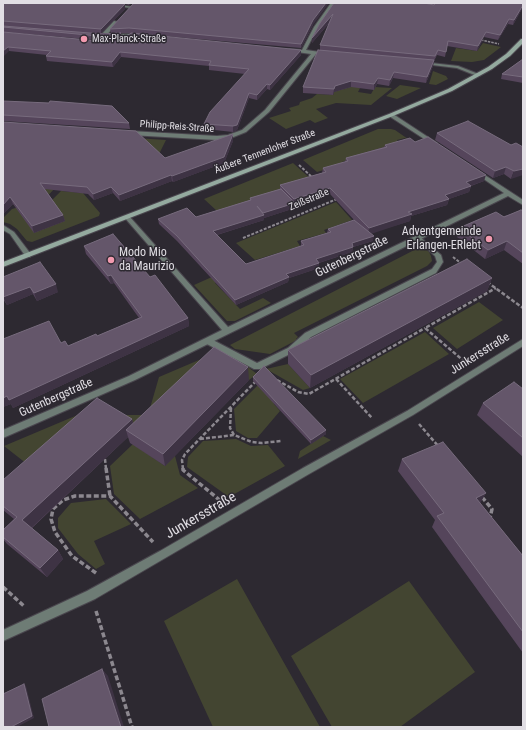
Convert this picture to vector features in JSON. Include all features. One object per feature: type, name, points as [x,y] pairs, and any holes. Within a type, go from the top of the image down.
[{"type":"street","points":[[95,3],[133,5]]},
{"type":"street","points":[[303,52],[316,27],[333,3]]},
{"type":"street","points":[[127,12],[133,5]]},
{"type":"street","points":[[103,36],[122,17]]},
{"type":"street","points":[[123,41],[130,35]]},
{"type":"street","points":[[97,36],[145,36]]},
{"type":"street","name":"Äußere Tennenloher Straße","points":[[3,265],[391,115],[450,90],[479,75],[515,48],[523,40]]},
{"type":"street","points":[[280,49],[330,54]]},
{"type":"street","name":"Philipp-Reis-Straße","points":[[124,132],[217,138],[238,134],[244,131],[267,111],[314,53]]},
{"type":"street","points":[[415,62],[458,67],[479,75]]},
{"type":"street","points":[[391,115],[436,145]]},
{"type":"street","points":[[469,167],[523,203]]},
{"type":"street","name":"Gutenbergstraße","points":[[3,434],[132,378],[509,193]]},
{"type":"street","points":[[127,217],[228,332]]},
{"type":"street","points":[[3,227],[12,233],[28,255]]},
{"type":"street","points":[[208,341],[257,367],[264,364],[291,350],[308,335],[434,271],[440,262],[438,255],[418,238]]},
{"type":"street","name":"Junkersstraße","points":[[3,636],[91,595],[164,554],[381,428],[410,413],[523,342]]},
{"type":"path","points":[[480,40],[515,48]]},
{"type":"path","points":[[287,154],[314,179]]},
{"type":"path","name":"Zeißstraße","points":[[243,238],[342,197]]},
{"type":"path","points":[[448,253],[466,266]]},
{"type":"path","points":[[484,280],[523,308]]},
{"type":"path","points":[[271,376],[290,388],[306,394],[312,393],[496,288]]},
{"type":"path","points":[[425,328],[476,372]]},
{"type":"path","points":[[235,513],[183,470],[182,460],[185,454],[260,378]]},
{"type":"path","points":[[336,379],[381,428]]},
{"type":"path","points":[[231,408],[230,428],[234,435]]},
{"type":"path","points":[[410,413],[441,449]]},
{"type":"path","points":[[200,439],[234,435],[252,442],[262,443],[281,441]]},
{"type":"path","points":[[105,459],[110,496],[164,554]]},
{"type":"path","points":[[476,491],[492,509],[490,518],[495,524]]},
{"type":"path","points":[[110,496],[75,496],[63,500],[53,509],[51,519],[55,532],[72,556],[111,583]]},
{"type":"path","points":[[3,587],[39,620]]},
{"type":"path","points":[[91,595],[132,727]]},
{"type":"green space","points":[[483,43],[501,47],[484,60],[472,62],[451,61],[456,48],[477,51]]},
{"type":"green space","points":[[433,71],[446,76],[448,79],[436,85],[429,84]]},
{"type":"green space","points":[[364,80],[358,92],[371,94],[375,87],[392,88],[371,105],[336,103],[316,109],[328,118],[315,123],[310,120],[286,129],[269,118],[291,111],[289,108],[299,105],[300,102],[312,98],[317,94],[333,95],[334,92]]},
{"type":"green space","points":[[400,85],[421,88],[397,99],[386,96]]},
{"type":"green space","points":[[378,129],[395,130],[431,155],[428,156],[405,138],[397,140],[399,143],[317,172],[303,160]]},
{"type":"green space","points":[[120,137],[166,140],[157,158],[55,188],[43,201],[49,203],[61,191],[83,193],[100,213],[99,216],[32,242],[27,241],[17,229],[10,224],[3,222],[3,218],[12,209],[19,207]]},
{"type":"green space","points":[[293,163],[313,181],[217,211],[204,199]]},
{"type":"green space","points":[[336,202],[352,220],[324,230],[326,233],[297,241],[300,246],[255,260],[236,243]]},
{"type":"green space","points":[[422,246],[431,256],[432,261],[427,266],[294,333],[298,337],[296,339],[297,340],[270,354],[235,349],[230,345]]},
{"type":"green space","points":[[241,264],[231,276],[215,283],[240,309],[263,298],[271,303],[235,321],[227,321],[194,285]]},
{"type":"green space","points":[[479,302],[503,320],[457,349],[433,328]]},
{"type":"green space","points":[[425,332],[449,354],[363,403],[340,379]]},
{"type":"green space","points":[[213,354],[240,361],[257,374],[249,380],[139,434],[110,415],[148,415],[159,377]]},
{"type":"green space","points":[[288,364],[310,388],[303,390],[266,369]]},
{"type":"green space","points":[[265,378],[274,404],[280,411],[257,438],[248,438],[236,431],[234,409]]},
{"type":"green space","points":[[106,403],[101,410],[27,464],[4,446]]},
{"type":"green space","points":[[323,436],[331,440],[298,459],[300,451]]},
{"type":"green space","points":[[236,439],[251,446],[268,445],[285,466],[229,497],[187,467],[188,457],[203,441]]},
{"type":"green space","points":[[133,444],[165,466],[175,456],[180,475],[198,488],[140,519],[114,494],[110,466]]},
{"type":"green space","points":[[106,499],[131,524],[94,541],[105,564],[96,569],[78,554],[58,528],[58,518],[71,503]]},
{"type":"green space","points":[[237,579],[320,727],[213,727],[164,621]]},
{"type":"green space","points":[[409,581],[475,672],[400,727],[332,727],[291,656]]},
{"type":"building","points":[[3,3],[125,4],[101,29],[3,21]]},
{"type":"building","points":[[134,3],[326,3],[313,20],[301,44],[129,28],[110,29]]},
{"type":"building","points":[[334,3],[424,3],[434,5],[436,3],[523,3],[523,5],[514,20],[509,19],[500,35],[486,32],[478,46],[448,41],[446,52],[438,50],[435,56],[320,45],[333,14],[312,38],[320,23]]},
{"type":"building","points":[[3,26],[102,34],[121,33],[109,37]]},
{"type":"building","points":[[3,32],[109,42],[122,40],[131,33],[301,50],[270,85],[267,84],[257,95],[249,93],[237,125],[233,126],[204,124],[210,112],[249,69],[209,65],[211,61],[120,52],[112,62],[46,56],[51,51],[8,47],[3,51]]},
{"type":"building","points":[[318,50],[434,60],[427,77],[394,72],[390,80],[378,78],[374,84],[351,81],[335,86],[334,89],[303,87]]},
{"type":"building","points":[[523,59],[523,77],[502,74]]},
{"type":"building","points":[[3,101],[49,103],[50,101],[112,106],[129,123],[3,115]]},
{"type":"building","points":[[468,121],[511,145],[516,143],[523,147],[523,169],[514,171],[506,167],[495,171],[437,133]]},
{"type":"building","points":[[3,122],[136,131],[165,158],[233,134],[224,157],[119,195],[111,187],[93,194],[87,187],[40,183],[63,215],[32,226],[10,197],[3,205]]},
{"type":"building","points":[[428,137],[486,175],[466,182],[471,186],[445,195],[449,199],[408,212],[412,214],[369,228],[330,188],[294,199],[280,185],[326,172],[323,168],[348,161],[346,158],[387,147],[385,145],[410,138],[415,142]]},
{"type":"building","points":[[281,189],[295,203],[263,213],[257,206],[264,215],[213,231],[246,264],[304,245],[301,241],[331,232],[328,229],[354,220],[374,236],[352,243],[353,247],[316,259],[319,263],[286,274],[289,277],[235,300],[177,236],[158,219],[187,208],[196,217]]},
{"type":"building","points":[[521,210],[523,211],[523,253],[507,241],[488,250],[459,228],[496,212],[504,217]]},
{"type":"building","points":[[113,234],[150,277],[155,275],[188,318],[9,400],[7,396],[3,398],[3,339],[49,321],[61,343],[65,341],[68,346],[96,334],[97,336],[142,317],[111,275],[108,276],[84,246]]},
{"type":"building","points":[[467,259],[492,278],[311,375],[288,350]]},
{"type":"building","points":[[40,262],[56,284],[34,293],[30,287],[3,297],[3,277]]},
{"type":"building","points":[[214,347],[248,367],[163,454],[126,430]]},
{"type":"building","points":[[264,366],[326,430],[311,440],[253,377]]},
{"type":"building","points":[[514,382],[523,389],[523,438],[483,403]]},
{"type":"building","points":[[97,398],[132,419],[22,520],[58,550],[40,568],[3,537],[3,530],[17,517],[3,506],[3,480]]},
{"type":"building","points":[[443,442],[486,493],[476,498],[523,556],[523,632],[437,516],[444,513],[402,459]]},
{"type":"building","points":[[102,669],[121,727],[49,727],[42,699]]},
{"type":"building","points":[[24,684],[32,716],[11,727],[3,727],[3,694]]},
{"type":"place","name":"Max-Planck-Straße","points":[[84,39]]},
{"type":"place","name":"Adventgemeinde Erlangen-ERlebt","points":[[489,239]]},
{"type":"place","name":"Modo Mio da Maurizio","points":[[111,260]]}]
